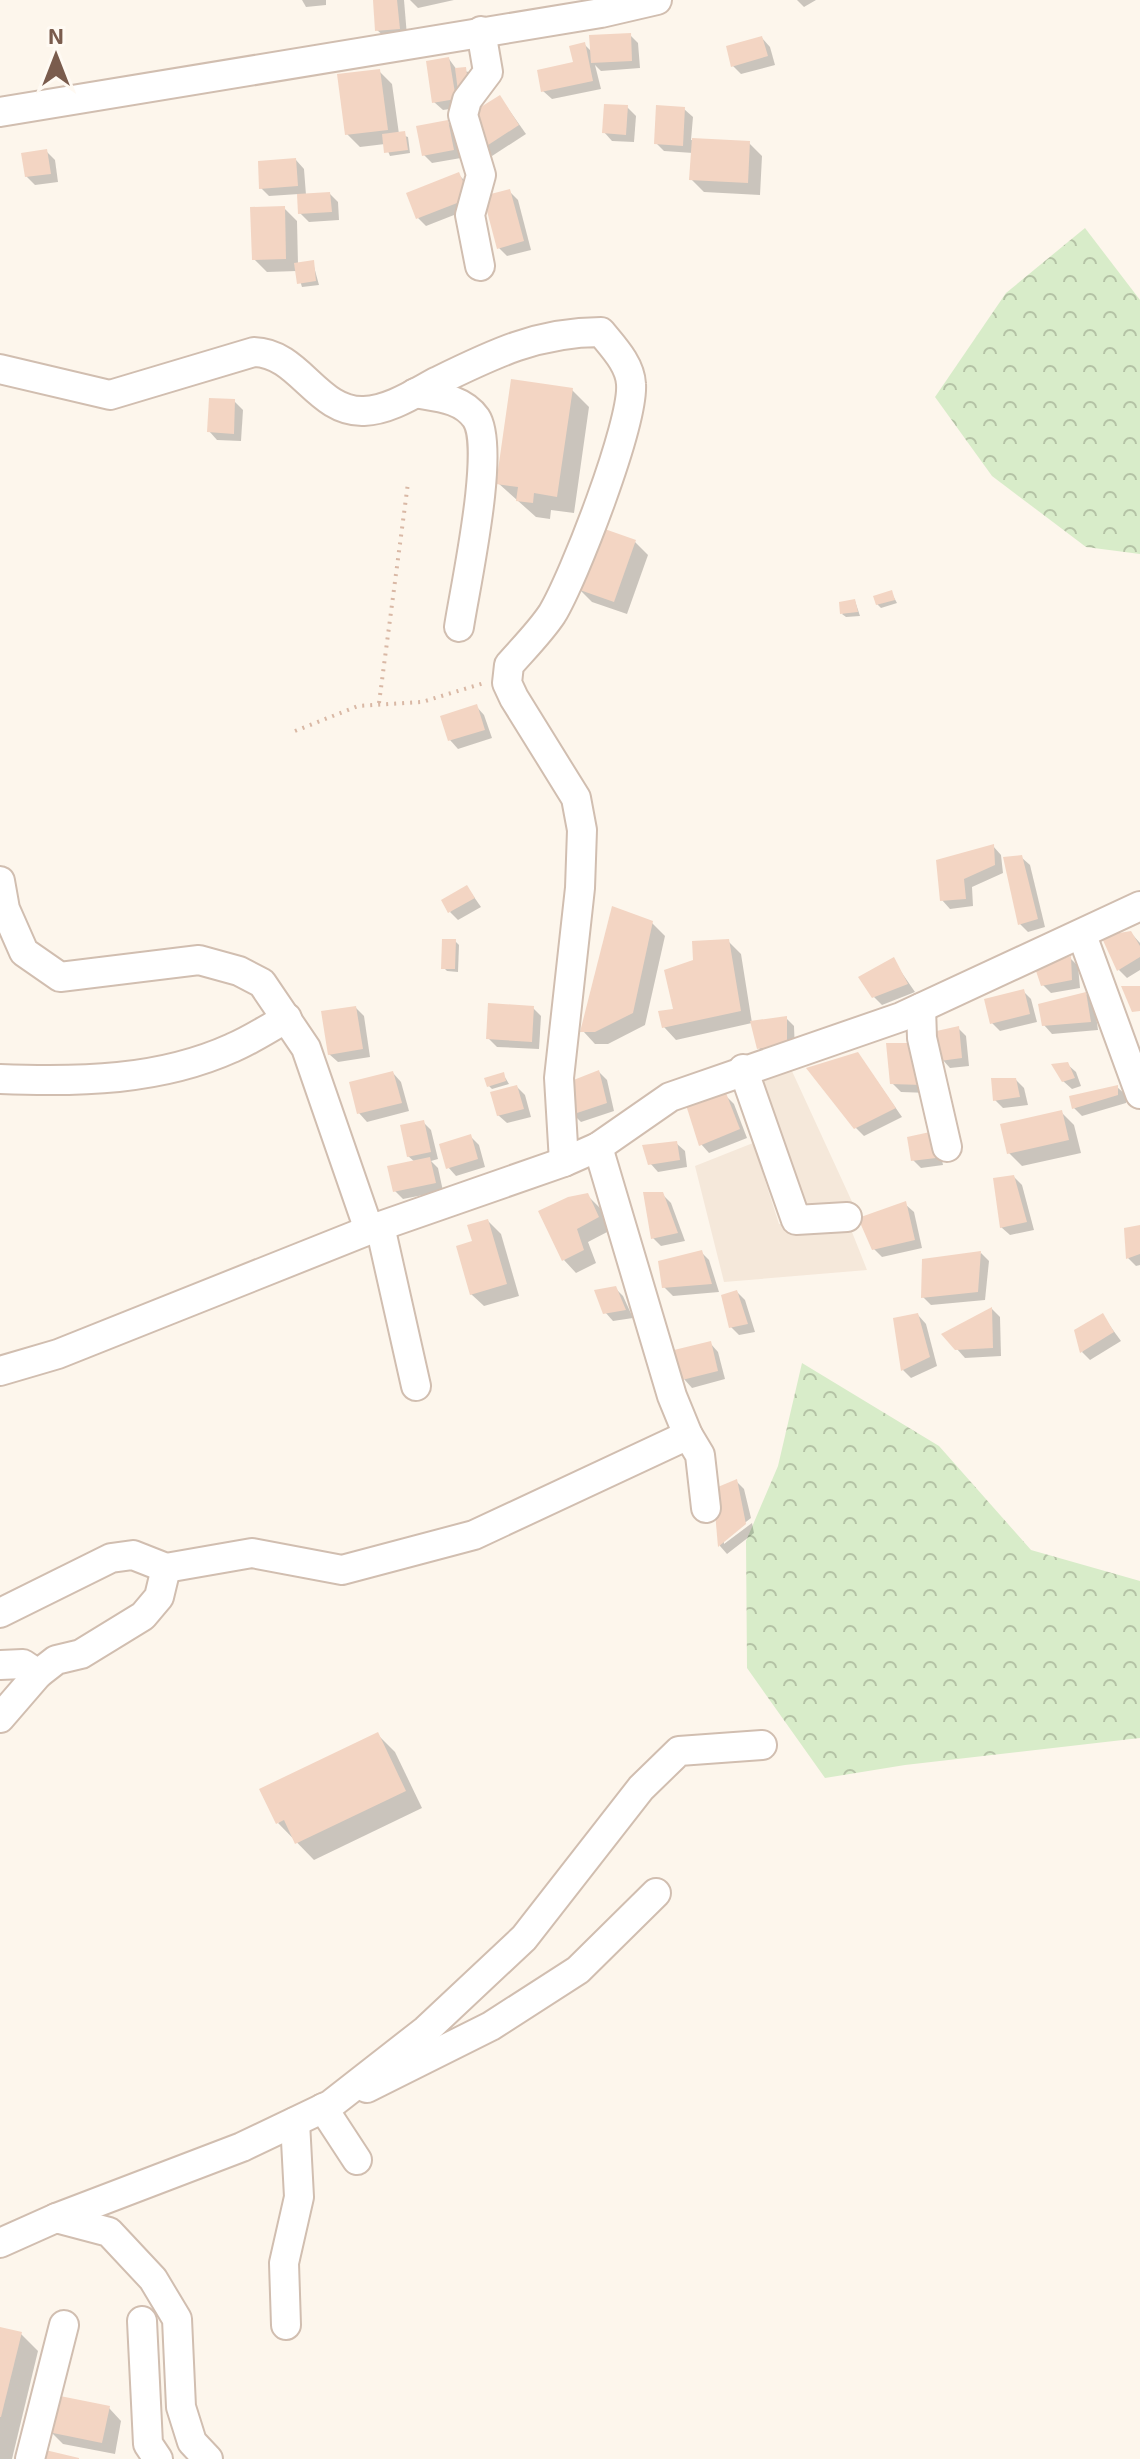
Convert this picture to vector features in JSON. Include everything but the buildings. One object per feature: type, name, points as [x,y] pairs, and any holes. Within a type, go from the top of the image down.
[{"type":"street","points":[[0,112],[601,13],[657,0]]},
{"type":"street","points":[[480,266],[470,215],[481,175],[463,115],[467,100],[488,72],[481,31]]},
{"type":"street","points":[[0,369],[110,395],[254,352],[266,352],[288,362],[327,398],[350,410],[382,408],[532,339],[564,332],[601,332],[622,358],[631,382],[627,415],[583,545],[552,613],[509,665],[507,683],[576,798],[582,830],[580,888],[559,1078],[564,1162]]},
{"type":"street","points":[[415,393],[464,405],[476,417],[482,433],[484,462],[459,627]]},
{"type":"street","points":[[0,881],[5,909],[24,952],[60,977],[199,960],[239,971],[262,983],[306,1048],[374,1228],[416,1386]]},
{"type":"street","points":[[0,1371],[58,1354],[374,1228],[564,1162],[598,1147],[670,1097],[921,1008],[1140,906]]},
{"type":"street","points":[[1082,935],[1140,1094]]},
{"type":"street","points":[[921,1008],[922,1038],[947,1147]]},
{"type":"street","points":[[0,1079],[86,1081],[158,1072],[232,1049],[287,1018]]},
{"type":"street","points":[[743,1069],[796,1220],[847,1217]]},
{"type":"street","points":[[598,1147],[672,1396],[700,1455],[706,1508]]},
{"type":"street","points":[[0,1613],[111,1558],[133,1555],[166,1568],[252,1553],[342,1570],[474,1535],[688,1435]]},
{"type":"street","points":[[0,1718],[38,1674],[56,1660],[81,1654],[143,1616],[159,1597],[166,1568]]},
{"type":"street","points":[[0,1665],[23,1664],[38,1674]]},
{"type":"street","points":[[326,2106],[426,2030],[524,1938],[641,1788],[679,1751],[762,1745]]},
{"type":"street","points":[[0,2243],[56,2218],[242,2147],[405,2072],[467,2039],[578,1970],[656,1893]]},
{"type":"street","points":[[326,2106],[357,2160]]},
{"type":"street","points":[[286,2325],[284,2263],[299,2197],[295,2122]]},
{"type":"street","points":[[56,2218],[109,2232],[153,2279],[177,2319],[181,2407],[192,2442],[208,2459]]},
{"type":"street","points":[[142,2321],[148,2444],[158,2459]]},
{"type":"street","points":[[30,2459],[64,2325]]},
{"type":"path","points":[[379,703],[408,483]]},
{"type":"path","points":[[295,731],[358,706],[422,702],[455,694],[477,686],[509,665]]},
{"type":"shaded area","points":[[791,1069],[854,1206],[804,1212],[757,1082]]},
{"type":"shaded area","points":[[753,1143],[779,1224],[850,1227],[867,1270],[724,1282],[695,1166]]},
{"type":"green space","points":[[1085,228],[1140,300],[1140,554],[1086,547],[992,476],[935,397],[1006,293]]},
{"type":"green space","points":[[802,1363],[939,1446],[1031,1550],[1140,1581],[1140,1738],[905,1765],[825,1778],[747,1668],[746,1541],[778,1466]]}]
